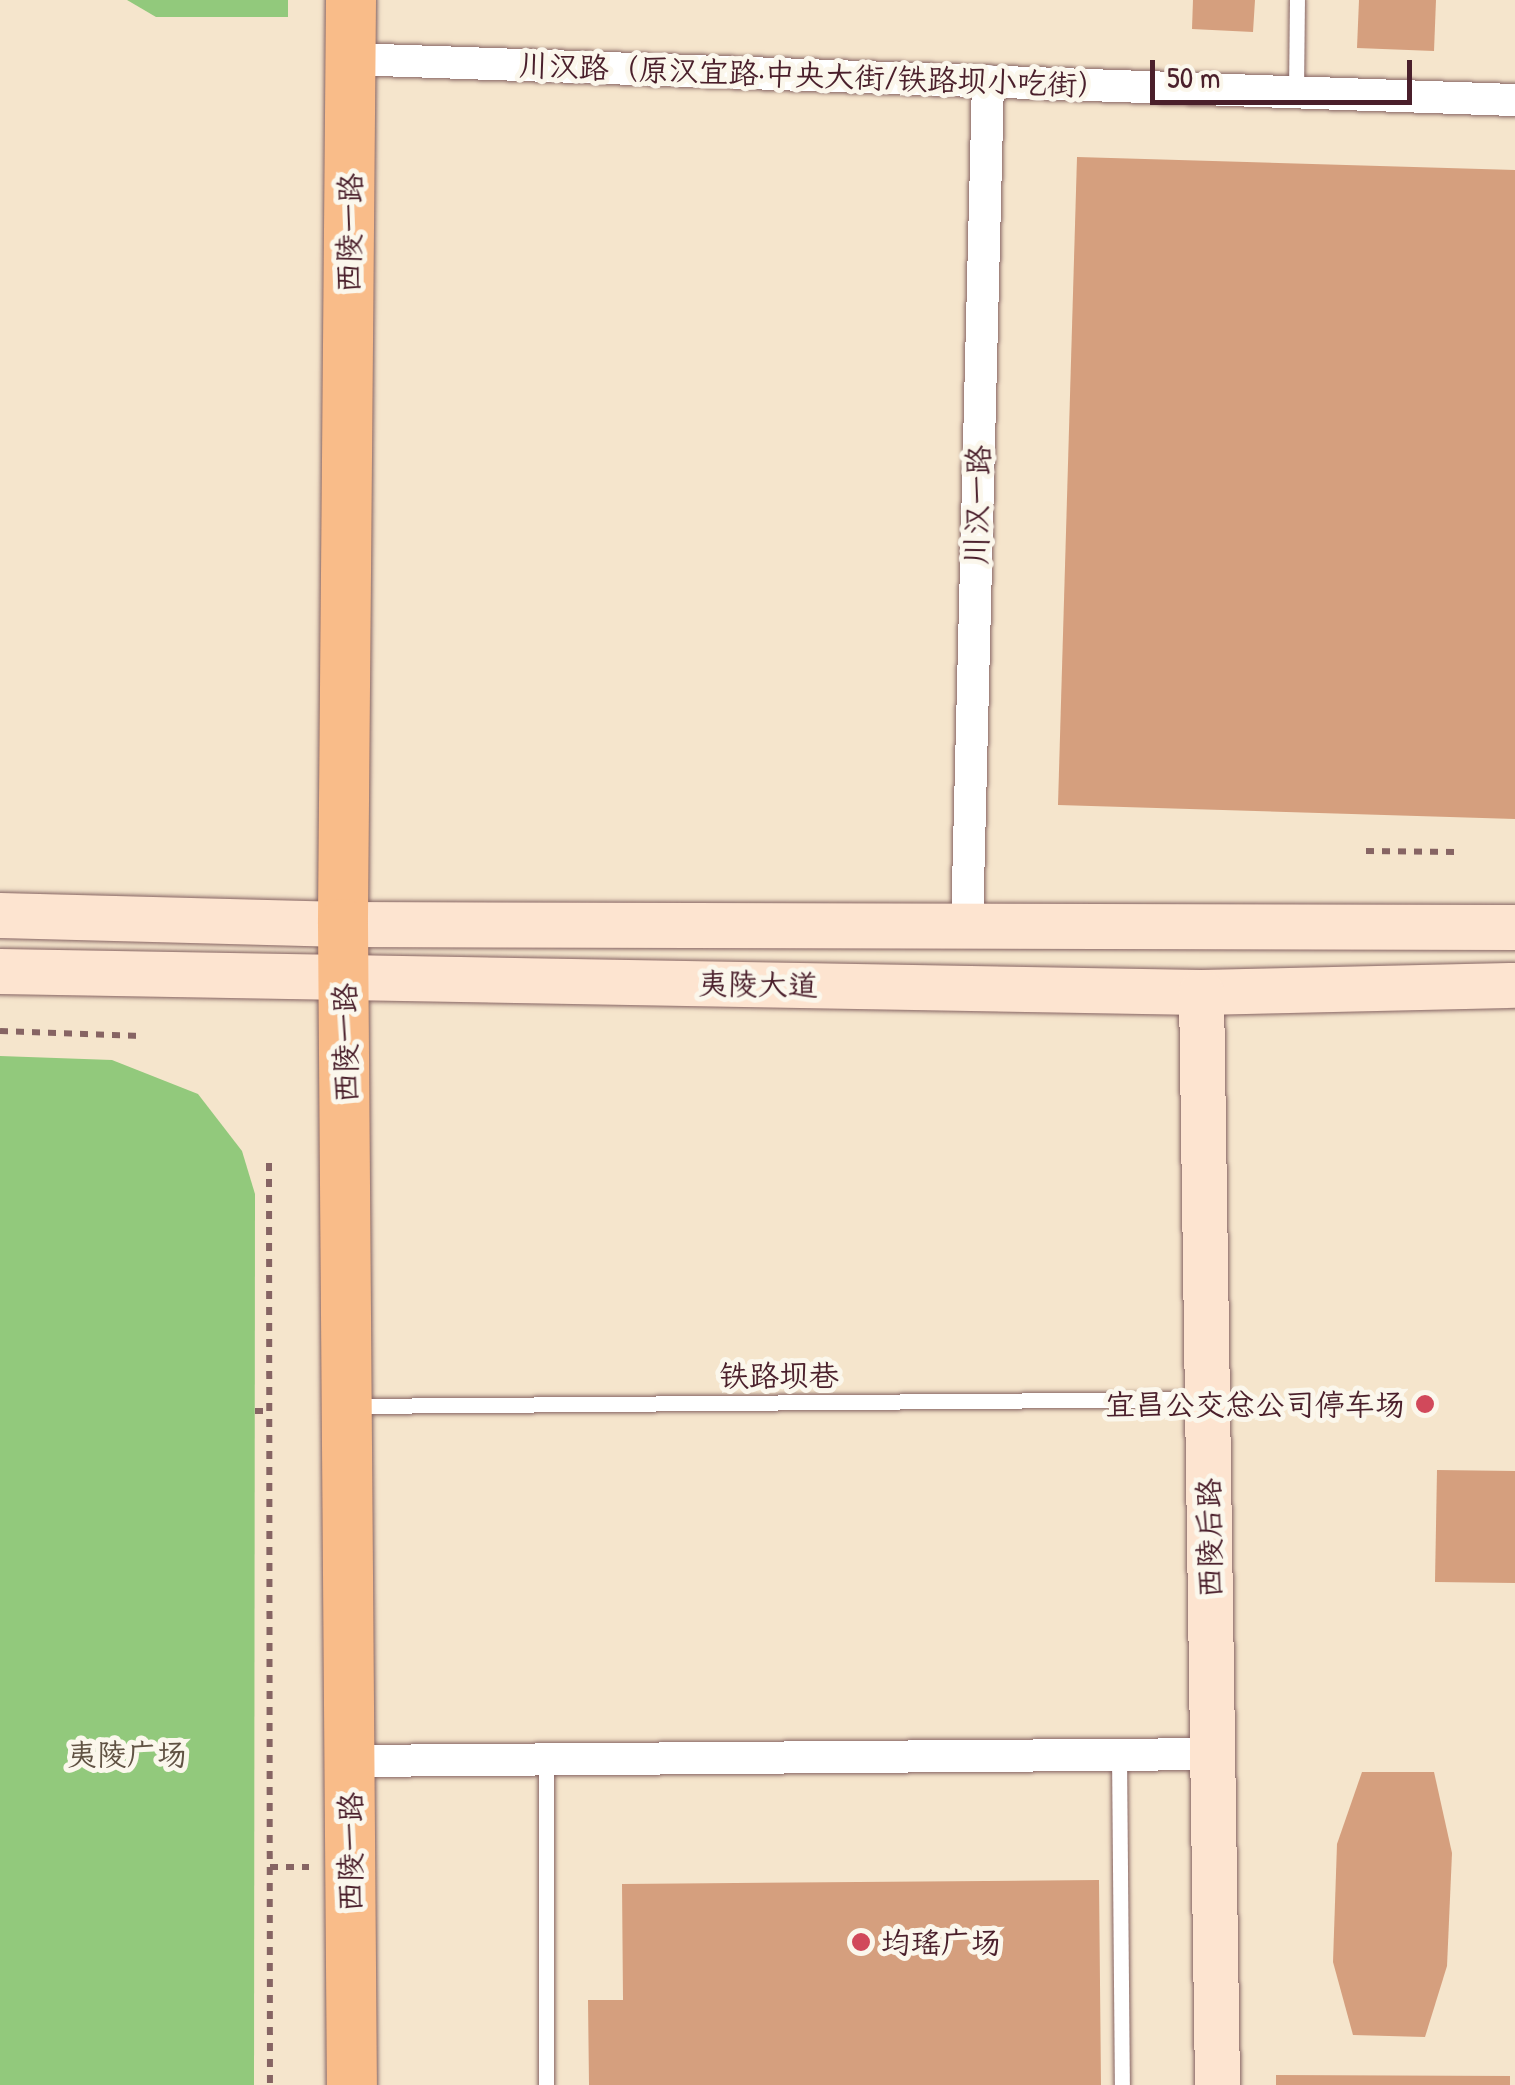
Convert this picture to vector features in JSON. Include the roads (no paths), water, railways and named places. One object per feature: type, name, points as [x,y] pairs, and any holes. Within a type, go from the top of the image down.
[{"type":"main road","name":"西陵一路","points":[[318,2085],[330,977],[323,0]]},
{"type":"main road","name":"西陵一路","points":[[330,923],[351,0]]},
{"type":"main road","name":"夷陵大道","points":[[0,915],[330,923],[1515,927]]},
{"type":"main road","name":"夷陵大道","points":[[0,971],[1201,992],[1515,986]]},
{"type":"main road","name":"西陵一路","points":[[330,977],[352,1406],[352,2085]]},
{"type":"main road","name":"西陵后路","points":[[1201,992],[1217,2085]]},
{"type":"street","name":"川汉路（原汉宜路·中央大街/铁路坝小吃街）","points":[[351,59],[1515,100]]},
{"type":"street","name":"川汉一路","points":[[967,928],[988,81]]},
{"type":"street","points":[[350,1761],[1212,1754]]},
{"type":"lane","points":[[1296,93],[1297,0]]},
{"type":"lane","name":"铁路坝巷","points":[[352,1406],[1207,1399]]},
{"type":"lane","points":[[1119,1754],[1122,2085]]},
{"type":"lane","points":[[546,1759],[546,2085]]},
{"type":"place","name":"宜昌公交总公司停车场","points":[[1425,1404]]},
{"type":"place","name":"均瑶广场","points":[[861,1942]]},
{"type":"park label","name":"夷陵广场","points":[[127,1754]]}]
